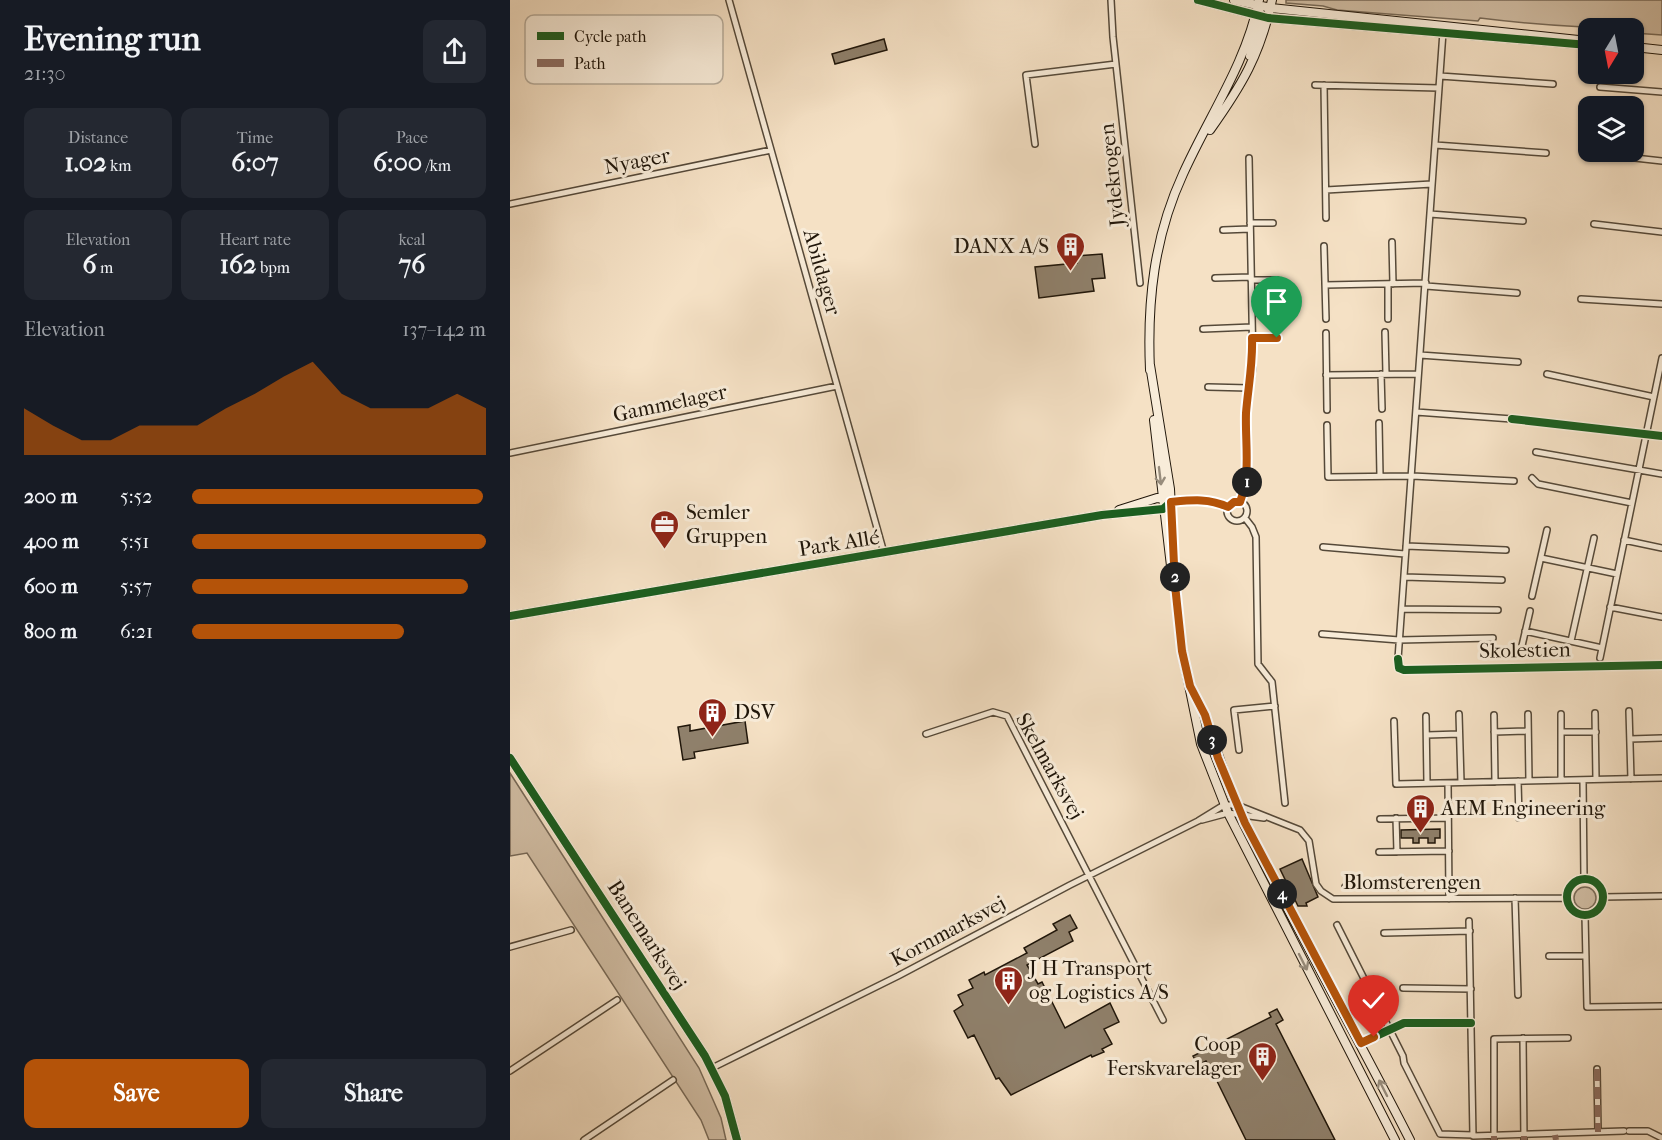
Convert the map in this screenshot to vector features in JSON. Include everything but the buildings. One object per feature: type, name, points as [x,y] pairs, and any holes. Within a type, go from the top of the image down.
[{"type":"street","name":"Abildager","points":[[729,0],[884,554]]},
{"type":"street","name":"Jydekrogen","points":[[1111,0],[1140,283]]},
{"type":"street","points":[[1198,0],[1262,16],[1578,39]]},
{"type":"street","points":[[1234,0],[1443,29],[1578,44]]},
{"type":"street","points":[[1193,153],[1241,86],[1258,49],[1265,3]]},
{"type":"street","points":[[1175,585],[1167,549],[1162,498],[1150,365],[1149,298],[1156,254],[1167,212],[1193,153],[1262,16],[1265,3]]},
{"type":"street","points":[[1398,659],[1443,29]]},
{"type":"street","points":[[1644,49],[1661,50]]},
{"type":"street","points":[[1035,144],[1026,75],[1116,64]]},
{"type":"street","points":[[1440,76],[1553,84]]},
{"type":"street","points":[[1315,85],[1439,88]]},
{"type":"street","points":[[1324,85],[1326,218]]},
{"type":"street","points":[[1600,87],[1662,92]]},
{"type":"street","points":[[1435,145],[1546,153]]},
{"type":"street","name":"Nyager","points":[[510,204],[771,150]]},
{"type":"street","points":[[1240,502],[1247,483],[1246,414],[1253,366],[1249,158]]},
{"type":"street","points":[[1644,159],[1662,161]]},
{"type":"street","points":[[1326,190],[1432,184]]},
{"type":"street","points":[[1430,214],[1523,221]]},
{"type":"street","points":[[1223,230],[1273,223]]},
{"type":"street","points":[[1594,224],[1662,231]]},
{"type":"street","points":[[1388,319],[1392,242]]},
{"type":"street","points":[[1324,246],[1326,319]]},
{"type":"street","points":[[1215,278],[1277,280]]},
{"type":"street","points":[[1325,285],[1426,284],[1517,293]]},
{"type":"street","points":[[1581,299],[1662,304]]},
{"type":"street","points":[[1203,328],[1252,327]]},
{"type":"street","points":[[1382,409],[1385,332]]},
{"type":"street","points":[[1326,333],[1327,410]]},
{"type":"street","points":[[1252,338],[1277,338]]},
{"type":"street","points":[[1420,355],[1518,362]]},
{"type":"street","points":[[1600,658],[1657,393],[1662,358]]},
{"type":"street","points":[[1150,365],[1171,502],[1175,585],[1182,651],[1201,744],[1224,805],[1395,1140]]},
{"type":"street","points":[[1326,375],[1418,374]]},
{"type":"street","points":[[1547,374],[1657,393]]},
{"type":"street","name":"Gammelager","points":[[510,453],[837,386]]},
{"type":"street","points":[[1208,387],[1249,388]]},
{"type":"street","points":[[1416,412],[1512,419]]},
{"type":"street","points":[[1379,423],[1380,476]]},
{"type":"street","points":[[1327,425],[1328,477],[1412,476],[1514,481]]},
{"type":"street","points":[[1536,452],[1662,474]]},
{"type":"street","points":[[1532,478],[1538,484],[1632,503]]},
{"type":"street","points":[[1162,498],[1171,502],[1214,501],[1228,507]]},
{"type":"street","name":"Park Allé","points":[[1102,515],[1162,498]]},
{"type":"street","points":[[1163,509],[1171,502]]},
{"type":"street","points":[[1245,518],[1239,521],[1232,520],[1227,514],[1228,507],[1234,502],[1240,502],[1246,507],[1245,518],[1256,537],[1258,664],[1272,682],[1286,802]]},
{"type":"street","name":"Park Allé","points":[[510,616],[1102,515],[1163,509]]},
{"type":"street","points":[[1532,596],[1547,530]]},
{"type":"street","points":[[1571,641],[1594,538]]},
{"type":"street","points":[[1624,540],[1662,548]]},
{"type":"street","points":[[1406,546],[1506,550]]},
{"type":"street","points":[[1323,548],[1406,554]]},
{"type":"street","points":[[1541,558],[1617,574]]},
{"type":"street","points":[[1404,577],[1502,580]]},
{"type":"street","points":[[1610,607],[1662,617]]},
{"type":"street","points":[[1402,609],[1498,610]]},
{"type":"street","points":[[1521,650],[1530,612]]},
{"type":"street","points":[[1525,631],[1602,648]]},
{"type":"street","points":[[1322,634],[1399,640],[1493,638]]},
{"type":"street","points":[[1190,686],[1205,715],[1218,758],[1241,814],[1410,1140]]},
{"type":"street","points":[[1239,750],[1234,710],[1275,706]]},
{"type":"street","points":[[1629,711],[1631,779]]},
{"type":"street","name":"Skelmarksvej","points":[[926,734],[993,712],[1007,716],[1163,1020]]},
{"type":"street","points":[[1595,713],[1596,780]]},
{"type":"street","points":[[1459,714],[1461,782]]},
{"type":"street","points":[[1528,714],[1529,781]]},
{"type":"street","points":[[1561,714],[1561,780]]},
{"type":"street","points":[[1494,715],[1495,782]]},
{"type":"street","points":[[1426,716],[1427,783]]},
{"type":"street","points":[[1394,721],[1396,784],[1662,778]]},
{"type":"street","points":[[1494,732],[1528,731]]},
{"type":"street","points":[[1562,732],[1596,732]]},
{"type":"street","points":[[1427,735],[1459,734]]},
{"type":"street","points":[[1630,739],[1662,738]]},
{"type":"street","name":"Banemarksvej","points":[[510,758],[712,1068],[730,1112],[737,1140]]},
{"type":"street","points":[[1583,780],[1584,879]]},
{"type":"street","points":[[1518,781],[1519,818]]},
{"type":"street","points":[[1448,783],[1449,899]]},
{"type":"street","points":[[1224,805],[1237,805]]},
{"type":"street","name":"Kornmarksvej","points":[[712,1068],[898,976],[1090,874],[1198,821],[1224,805]]},
{"type":"street","name":"Blomsterengen","points":[[1237,805],[1297,827],[1304,834],[1309,841],[1316,884],[1328,897],[1339,900],[1566,898]]},
{"type":"street","name":"Kornmarksvej","points":[[1198,821],[1228,813],[1241,814]]},
{"type":"street","name":"Blomsterengen","points":[[1241,814],[1272,819]]},
{"type":"street","points":[[1396,818],[1397,852]]},
{"type":"street","points":[[1380,819],[1448,818]]},
{"type":"street","points":[[1379,852],[1449,851]]},
{"type":"street","points":[[1584,879],[1597,884],[1603,897],[1599,909],[1585,915],[1571,909],[1566,898],[1572,883],[1584,879]]},
{"type":"street","points":[[1408,886],[1408,899]]},
{"type":"street","points":[[1345,887],[1439,886]]},
{"type":"street","points":[[1603,897],[1662,896]]},
{"type":"street","points":[[1515,898],[1518,995]]},
{"type":"street","points":[[1585,915],[1587,1007],[1662,1006]]},
{"type":"street","points":[[1469,921],[1473,1135]]},
{"type":"street","points":[[1337,925],[1440,1134],[1524,1138],[1598,1132],[1648,1131],[1662,1138]]},
{"type":"street","points":[[510,947],[571,930]]},
{"type":"street","points":[[1384,933],[1470,931]]},
{"type":"street","points":[[1549,956],[1586,956]]},
{"type":"street","points":[[1403,988],[1471,989]]},
{"type":"street","points":[[510,1071],[617,1000]]},
{"type":"street","points":[[1348,1050],[1404,1023],[1471,1023]]},
{"type":"street","points":[[1523,1038],[1524,1138]]},
{"type":"street","points":[[1494,1138],[1493,1041],[1496,1039],[1568,1038]]},
{"type":"street","points":[[1597,1070],[1598,1132]]},
{"type":"street","points":[[584,1140],[673,1080]]},
{"type":"shaded area","points":[[1286,0],[1662,0],[1662,35],[1644,34],[1644,18],[1578,18],[1578,26],[1337,10],[1323,6],[1286,3]]},
{"type":"shaded area","points":[[510,773],[699,1068],[721,1118],[726,1140],[709,1140],[701,1120],[527,853],[510,856]]},
{"type":"shaded area","points":[[1585,887],[1593,890],[1596,898],[1593,906],[1585,909],[1577,906],[1574,898],[1577,890]]},
{"type":"marked path","points":[[1597,1069],[1598,1132]]},
{"type":"marked path","points":[[1555,1135],[1556,1140]]},
{"type":"cycle path","points":[[1198,0],[1268,18],[1578,44]]},
{"type":"cycle path","points":[[1512,419],[1662,436]]},
{"type":"cycle path","points":[[510,616],[1102,515],[1163,509],[1171,502]]},
{"type":"cycle path","name":"Skolestien","points":[[1398,659],[1399,668],[1404,670],[1662,665]]},
{"type":"cycle path","points":[[510,758],[705,1056],[725,1096],[737,1140]]},
{"type":"cycle path","points":[[1585,879],[1598,884],[1603,897],[1598,910],[1585,915],[1572,910],[1567,897],[1572,884],[1585,879]]},
{"type":"cycle path","points":[[1361,1043],[1404,1023],[1471,1023]]},
{"type":"place","name":"DANX A/S","points":[[1070,272]]},
{"type":"place","name":"Semler Gruppen","points":[[665,550]]},
{"type":"place","name":"DSV","points":[[713,738]]},
{"type":"place","name":"AEM Engineering","points":[[1420,834]]},
{"type":"place","name":"J H Transport og Logistics A/S","points":[[1008,1006]]},
{"type":"place","name":"Coop Ferskvarelager","points":[[1262,1082]]},
{"type":"route","points":[[1277,338],[1252,338],[1253,366],[1246,414],[1247,483],[1240,502],[1234,502],[1228,507],[1205,500],[1171,502],[1175,585],[1182,651],[1190,686],[1205,715],[1218,758],[1250,834],[1361,1043],[1374,1037]]}]
